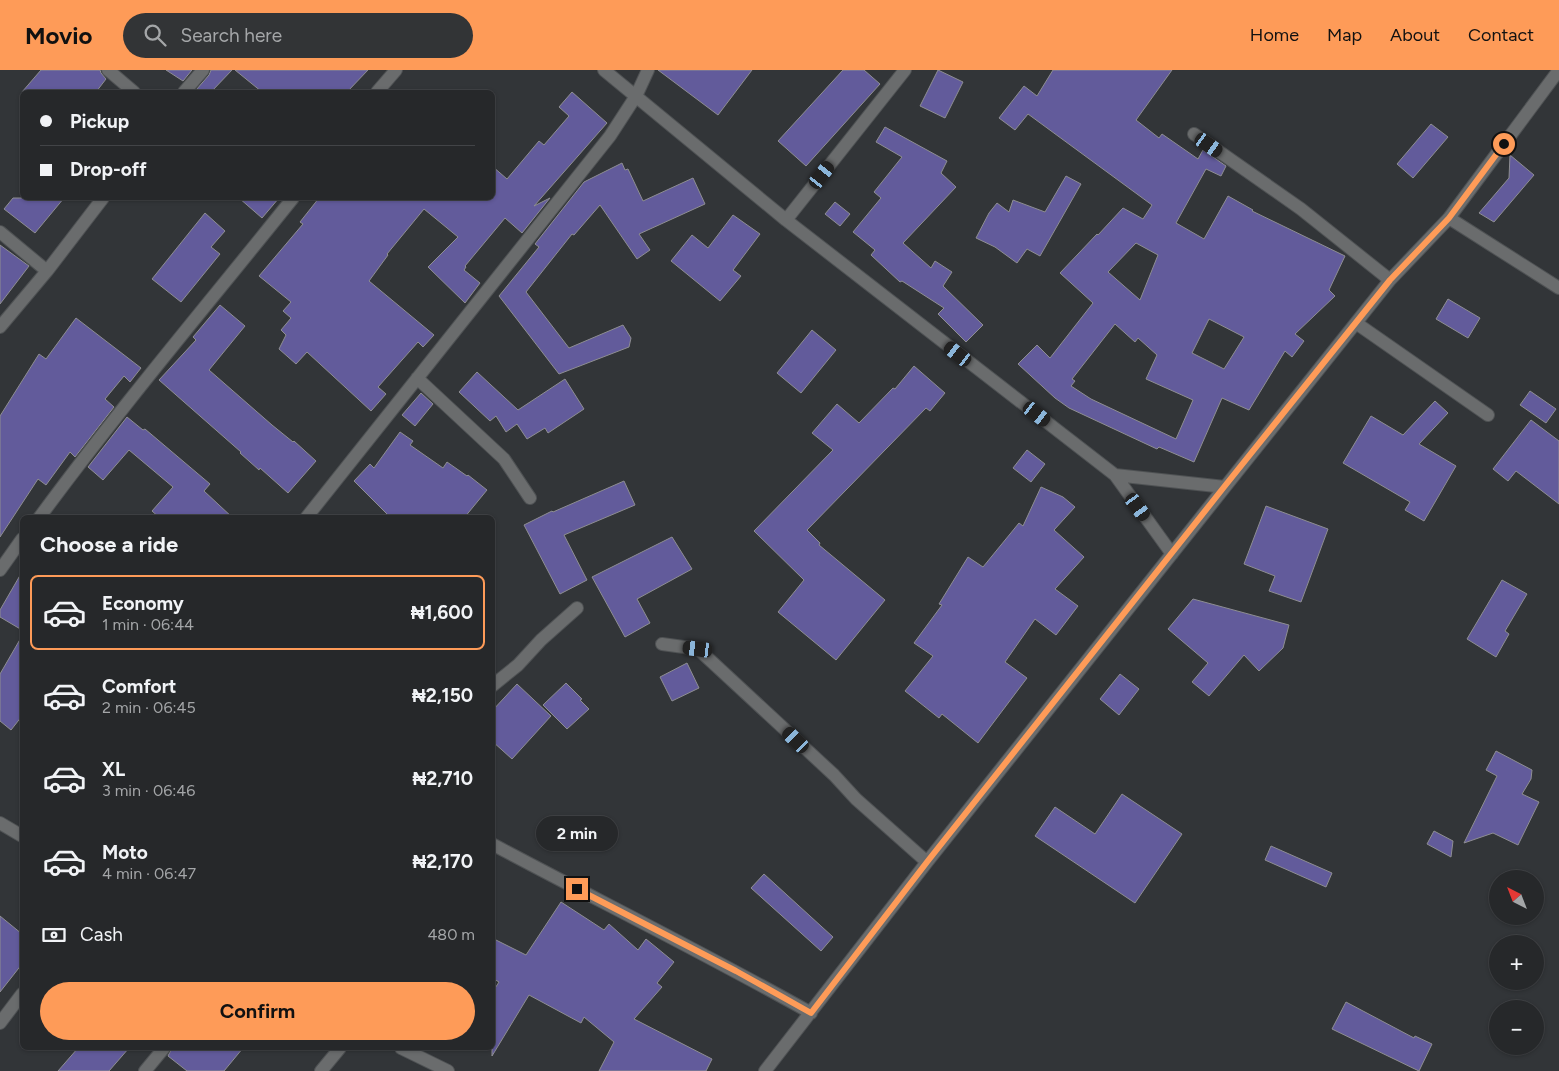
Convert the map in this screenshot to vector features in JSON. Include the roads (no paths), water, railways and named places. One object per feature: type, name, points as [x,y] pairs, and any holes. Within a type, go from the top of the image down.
[{"type":"street","points":[[108,70],[132,90]]},
{"type":"street","points":[[186,90],[203,70]]},
{"type":"street","points":[[379,90],[396,70]]},
{"type":"street","points":[[604,70],[786,220],[1115,475],[1172,554]]},
{"type":"street","points":[[308,515],[610,136],[636,96],[648,70]]},
{"type":"street","points":[[786,220],[905,70]]},
{"type":"street","points":[[765,1071],[927,862],[1224,487],[1390,280],[1449,218],[1559,70]]},
{"type":"street","points":[[1194,134],[1301,210],[1390,280]]},
{"type":"street","points":[[0,327],[47,271],[101,200]]},
{"type":"street","points":[[40,515],[167,351],[291,200]]},
{"type":"street","points":[[1449,218],[1559,288]]},
{"type":"street","points":[[0,232],[47,271]]},
{"type":"street","points":[[1356,323],[1488,415]]},
{"type":"street","points":[[417,378],[504,459],[530,498]]},
{"type":"street","points":[[1115,475],[1224,487]]},
{"type":"street","points":[[0,570],[20,542]]},
{"type":"street","points":[[495,684],[518,665],[541,640],[577,608]]},
{"type":"street","points":[[662,644],[698,649],[834,775],[856,799],[927,862]]},
{"type":"street","points":[[0,823],[20,835]]},
{"type":"street","points":[[495,846],[736,971],[811,1013]]},
{"type":"street","points":[[0,1023],[20,997]]},
{"type":"street","points":[[145,1071],[162,1050]]},
{"type":"street","points":[[321,1071],[338,1050]]},
{"type":"street","points":[[405,1050],[448,1071]]}]
